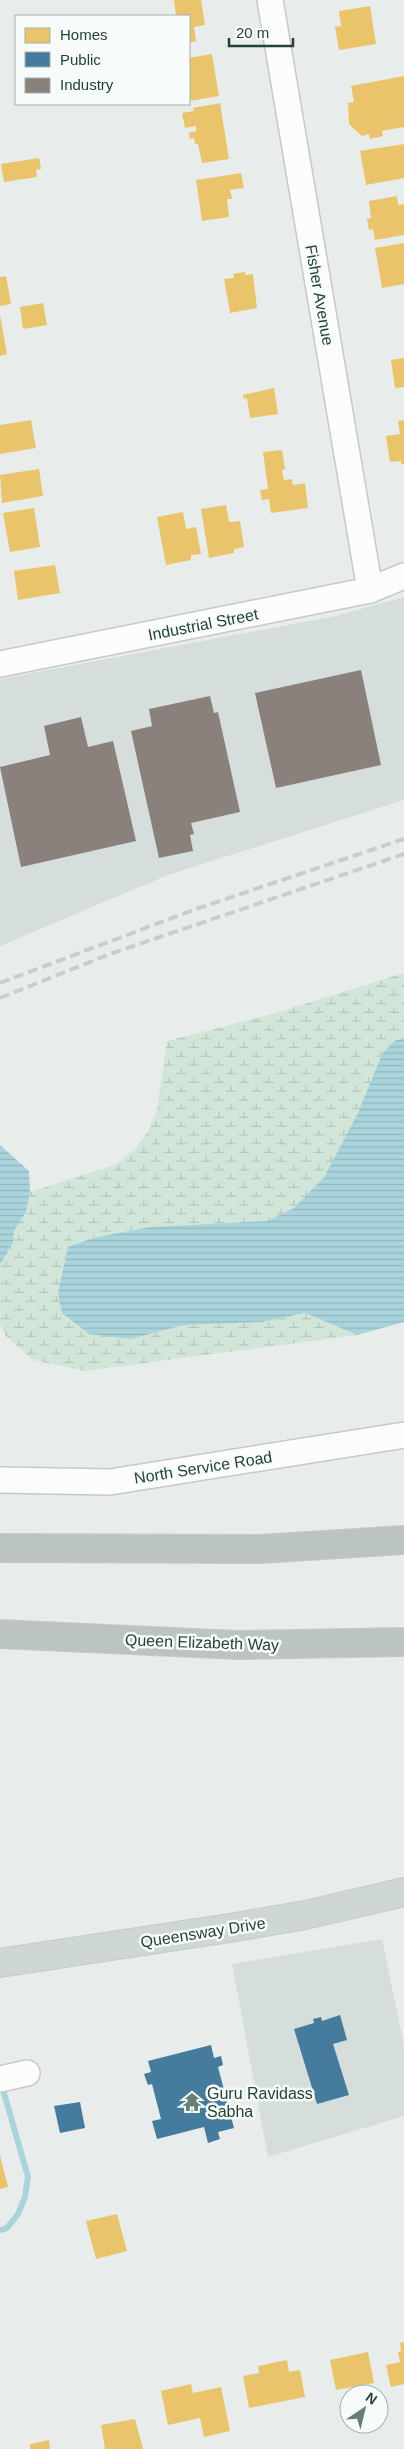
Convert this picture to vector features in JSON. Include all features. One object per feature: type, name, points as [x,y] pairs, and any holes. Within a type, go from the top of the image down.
[{"type":"highway","points":[[0,1548],[260,1549],[404,1540]]},
{"type":"highway","name":"Queen Elizabeth Way","points":[[0,1634],[238,1646],[404,1642]]},
{"type":"main road","name":"Queensway Drive","points":[[0,1964],[236,1928],[404,1892]]},
{"type":"street","name":"Fisher Avenue","points":[[270,0],[370,590]]},
{"type":"street","name":"Industrial Street","points":[[0,664],[370,590],[404,576]]},
{"type":"street","name":"North Service Road","points":[[0,1480],[110,1482],[404,1436]]},
{"type":"street","points":[[0,2079],[27,2073]]},
{"type":"shaded area","points":[[404,597],[404,800],[168,875],[0,946],[0,679],[336,616]]},
{"type":"shaded area","points":[[382,1939],[404,2046],[404,2116],[268,2157],[232,1964]]},
{"type":"green space","points":[[404,973],[404,1038],[394,1041],[382,1054],[358,1113],[324,1177],[294,1208],[267,1221],[150,1227],[93,1238],[68,1248],[131,1339],[184,1325],[262,1322],[305,1313],[357,1335],[85,1371],[33,1360],[5,1335],[0,1324],[0,1265],[13,1243],[14,1231],[26,1212],[30,1192],[117,1164],[135,1149],[148,1131],[157,1110],[167,1041],[272,1014]]},
{"type":"water","points":[[404,1038],[404,1322],[357,1335],[305,1313],[262,1322],[184,1325],[131,1339],[89,1334],[62,1313],[58,1293],[68,1247],[93,1238],[150,1227],[267,1221],[294,1208],[324,1177],[358,1113],[382,1054],[394,1041]]},
{"type":"water","points":[[0,1145],[29,1171],[30,1192],[26,1212],[14,1231],[13,1243],[0,1265]]},
{"type":"building: Homes","points":[[174,0],[201,0],[205,25],[194,27],[196,41],[190,43],[190,15],[176,15]]},
{"type":"building: Homes","points":[[370,6],[376,44],[339,50],[335,27],[341,26],[339,11]]},
{"type":"building: Homes","points":[[212,54],[219,96],[190,101],[190,58]]},
{"type":"building: Homes","points":[[404,76],[404,127],[382,131],[383,136],[370,139],[369,134],[362,136],[349,124],[348,103],[354,102],[351,86]]},
{"type":"building: Homes","points":[[220,103],[229,159],[202,163],[198,144],[195,144],[194,138],[190,139],[189,133],[196,131],[196,126],[185,128],[182,113],[194,111],[193,108]]},
{"type":"building: Homes","points":[[404,144],[404,178],[366,185],[360,151]]},
{"type":"building: Homes","points":[[39,158],[41,169],[36,170],[37,177],[4,182],[1,164]]},
{"type":"building: Homes","points":[[241,173],[244,188],[230,190],[232,199],[227,199],[229,217],[202,221],[196,180]]},
{"type":"building: Homes","points":[[397,196],[398,205],[404,204],[404,235],[375,240],[373,229],[369,230],[367,219],[371,218],[369,201]]},
{"type":"building: Homes","points":[[404,243],[404,284],[382,288],[375,248]]},
{"type":"building: Homes","points":[[245,272],[245,275],[253,274],[257,308],[230,313],[224,279],[234,278],[233,274]]},
{"type":"building: Homes","points":[[6,276],[11,304],[0,306],[0,277]]},
{"type":"building: Homes","points":[[43,303],[47,325],[23,329],[20,307]]},
{"type":"building: Homes","points":[[0,315],[7,354],[0,356]]},
{"type":"building: Homes","points":[[404,358],[404,387],[395,388],[391,360]]},
{"type":"building: Homes","points":[[274,388],[278,414],[250,418],[247,398],[244,399],[243,395]]},
{"type":"building: Homes","points":[[31,420],[36,448],[0,454],[0,425]]},
{"type":"building: Homes","points":[[404,420],[404,464],[401,464],[401,461],[390,462],[386,436],[400,434],[398,421]]},
{"type":"building: Homes","points":[[282,450],[285,469],[282,470],[284,480],[292,479],[293,485],[305,483],[308,508],[271,513],[269,499],[262,500],[260,490],[268,489],[263,452]]},
{"type":"building: Homes","points":[[39,469],[43,496],[2,503],[0,475]]},
{"type":"building: Homes","points":[[226,505],[229,522],[240,521],[244,547],[234,549],[234,553],[209,558],[201,509]]},
{"type":"building: Homes","points":[[34,508],[40,547],[10,552],[3,513]]},
{"type":"building: Homes","points":[[183,512],[186,529],[196,527],[201,554],[191,555],[191,560],[166,565],[157,517]]},
{"type":"building: Homes","points":[[55,565],[60,593],[18,600],[14,571]]},
{"type":"building: Homes","points":[[0,2155],[8,2187],[0,2189]]},
{"type":"building: Homes","points":[[117,2214],[127,2251],[96,2259],[86,2221]]},
{"type":"building: Homes","points":[[404,2342],[404,2384],[391,2387],[386,2365],[400,2362],[398,2352],[401,2351],[400,2343]]},
{"type":"building: Homes","points":[[368,2352],[374,2383],[339,2384],[339,2389],[336,2390],[330,2360]]},
{"type":"building: Homes","points":[[287,2360],[289,2372],[300,2370],[305,2397],[249,2408],[243,2376],[259,2373],[258,2366]]},
{"type":"building: Homes","points":[[191,2384],[193,2393],[221,2387],[230,2431],[204,2437],[200,2418],[168,2425],[161,2391]]},
{"type":"building: Homes","points":[[135,2419],[143,2449],[105,2449],[101,2425]]},
{"type":"building: Homes","points":[[49,2440],[50,2449],[30,2449],[30,2444]]},
{"type":"building: Public","points":[[340,2015],[347,2040],[333,2044],[349,2095],[317,2104],[294,2029],[314,2023],[313,2019],[321,2017],[322,2021]]},
{"type":"building: Public","name":"Guru Ravidass Sabha","points":[[211,2045],[214,2058],[221,2056],[223,2065],[218,2067],[234,2128],[218,2132],[220,2139],[208,2143],[204,2127],[157,2139],[152,2121],[161,2119],[152,2084],[148,2085],[144,2074],[151,2072],[148,2061]]},
{"type":"building: Public","points":[[80,2102],[85,2128],[60,2133],[54,2106]]},
{"type":"building: Industry","points":[[361,670],[381,765],[276,788],[255,693]]},
{"type":"building: Industry","points":[[210,696],[214,713],[218,712],[240,812],[191,823],[194,834],[190,835],[193,851],[159,858],[131,731],[152,726],[149,709]]},
{"type":"building: Industry","points":[[81,717],[88,747],[113,741],[136,841],[21,867],[0,767],[50,755],[44,726]]},
{"type":"waterway","points":[[0,2230],[7,2228],[18,2214],[25,2197],[28,2177],[2,2086]]},
{"type":"railway","points":[[0,983],[196,909],[404,839]]},
{"type":"railway","points":[[0,998],[110,954],[404,854]]},
{"type":"place","name":"Guru Ravidass Sabha","points":[[192,2102]]}]
